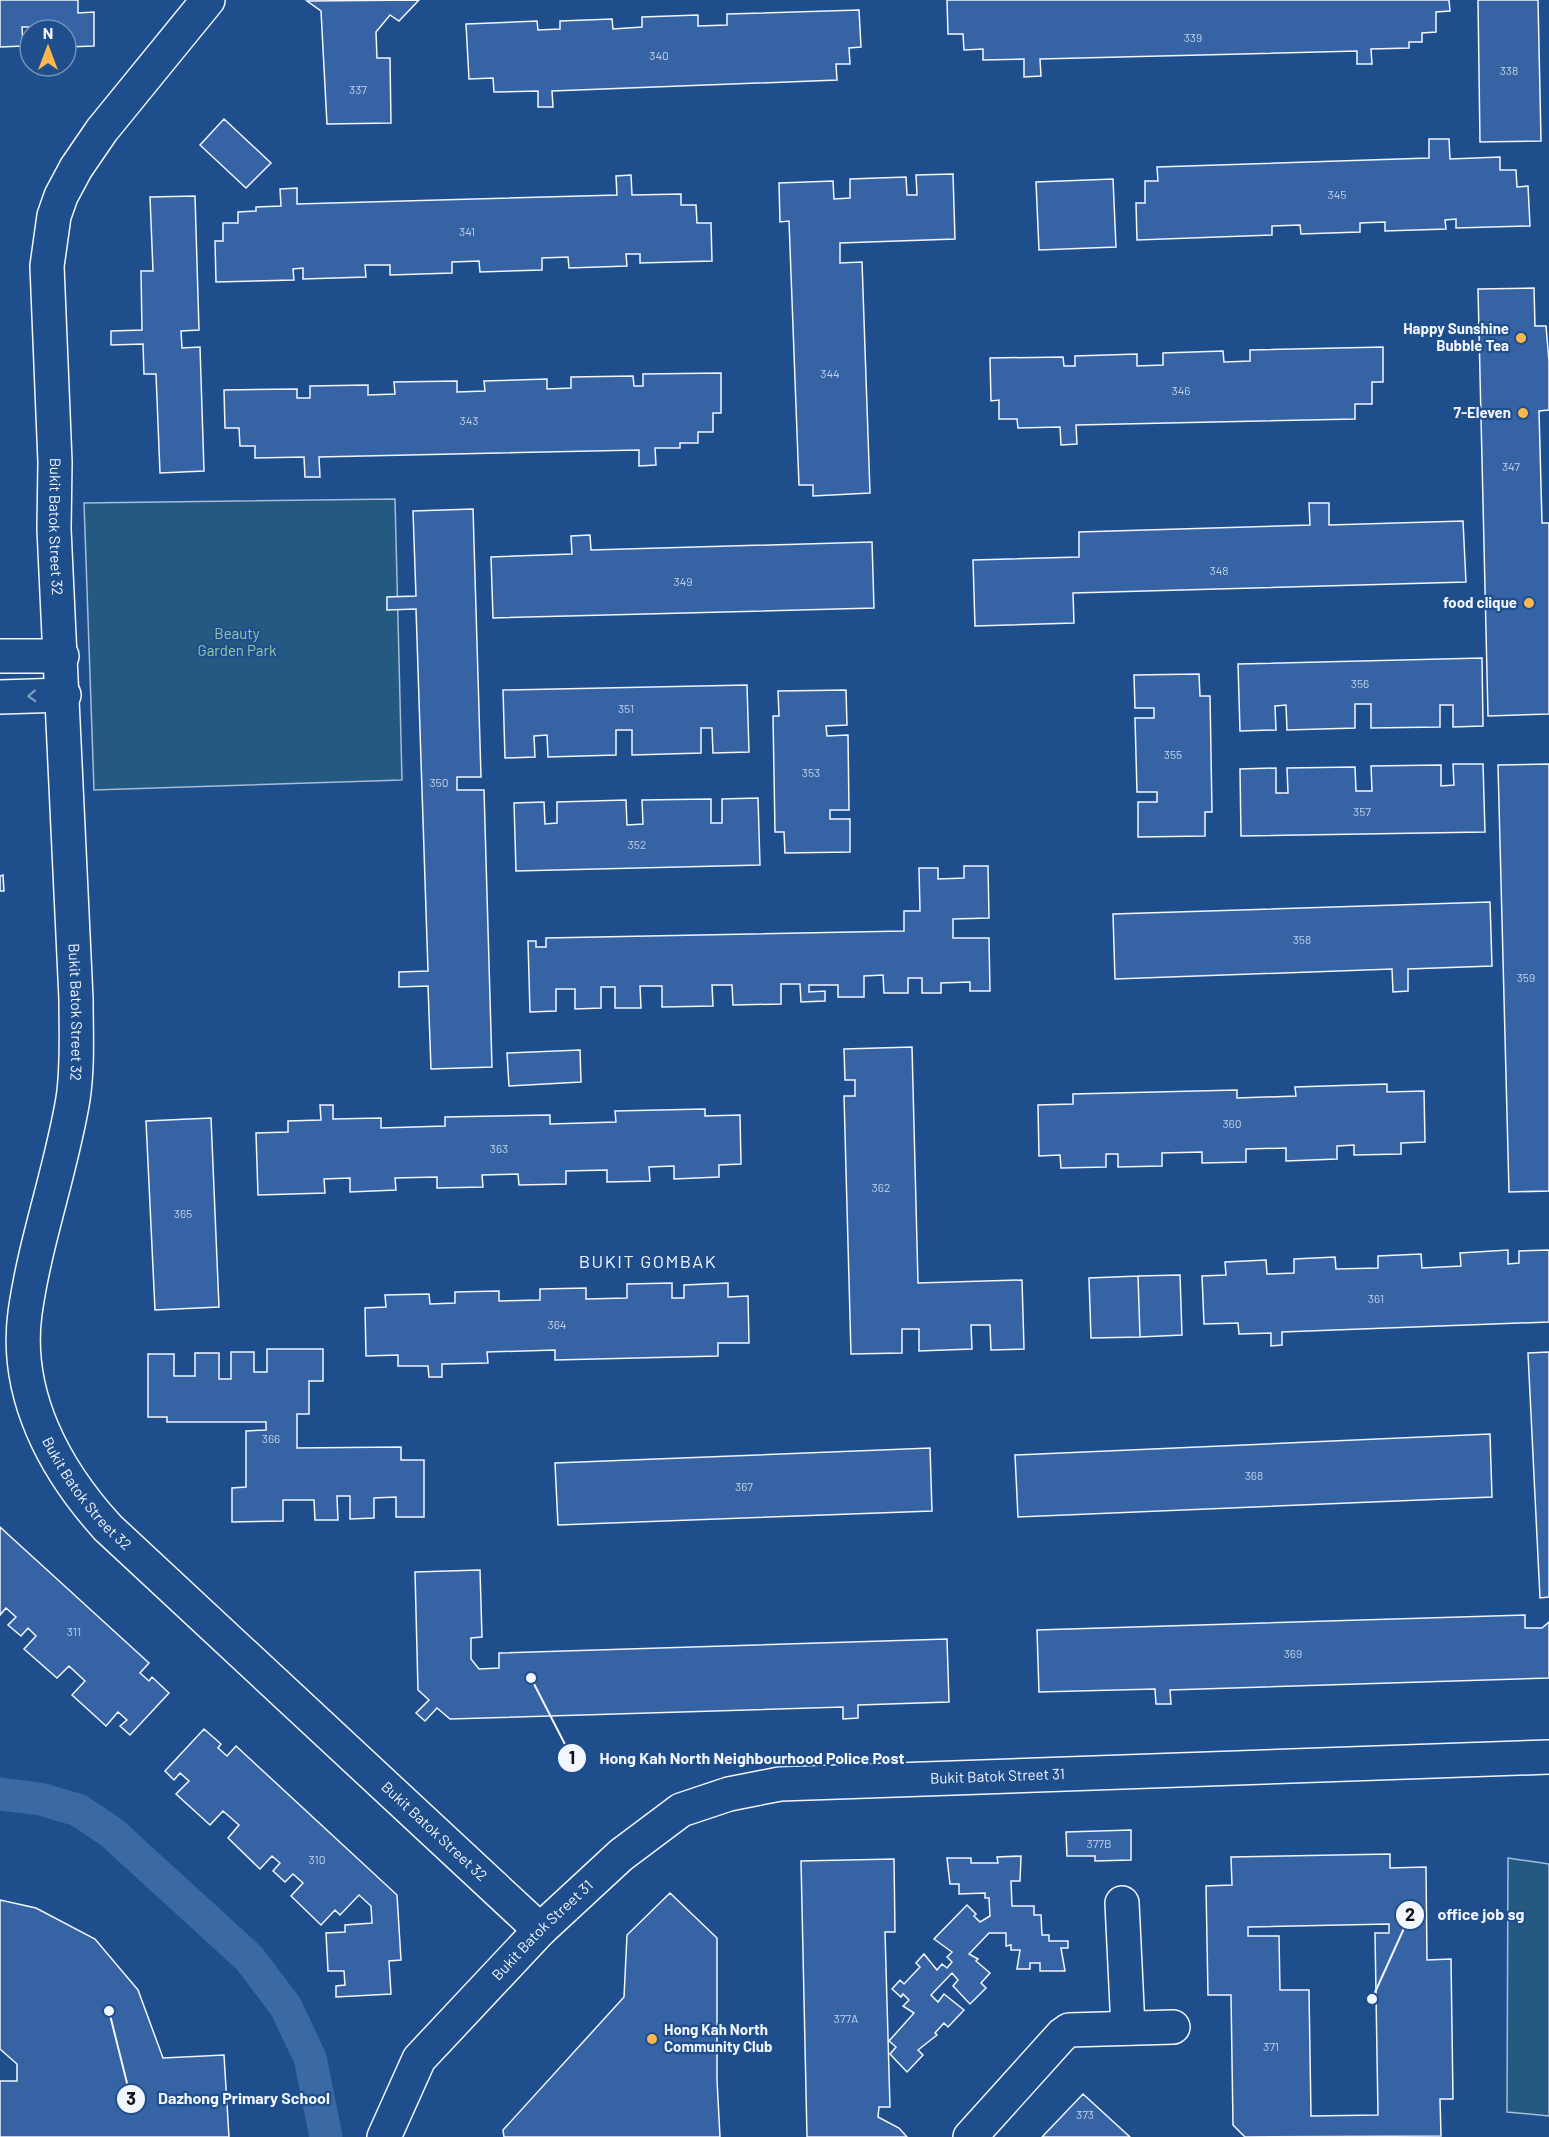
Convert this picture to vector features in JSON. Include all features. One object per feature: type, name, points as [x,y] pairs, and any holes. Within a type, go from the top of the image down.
[{"type":"street","name":"Bukit Batok Street 32","points":[[208,0],[102,130],[76,168],[61,196],[54,216],[47,266],[55,462],[54,529],[64,695],[76,999],[76,1073],[52,1197],[25,1315],[25,1359],[39,1427],[81,1498],[108,1528],[540,1930]]},
{"type":"street","points":[[0,656],[62,656]]},
{"type":"street","points":[[0,697],[64,695]]},
{"type":"street","name":"Bukit Batok Street 31","points":[[384,2137],[419,2059],[540,1930],[621,1855],[681,1809],[729,1794],[780,1784],[1549,1757]]},
{"type":"street","points":[[1122,1902],[1128,2028]]},
{"type":"street","points":[[970,2137],[1062,2035],[1070,2030],[1173,2027]]},
{"type":"green space","name":"Beauty Garden Park","points":[[395,499],[402,780],[94,790],[84,503]]},
{"type":"green space","points":[[1508,1858],[1549,1864],[1549,2116],[1507,2112]]},
{"type":"building","points":[[0,0],[78,0],[78,13],[94,12],[94,46],[78,47],[78,18],[18,18],[18,46],[0,47]]},
{"type":"building","points":[[419,0],[399,21],[390,15],[376,32],[377,58],[390,58],[391,123],[327,124],[321,11],[307,1]]},
{"type":"building","points":[[947,0],[1449,0],[1450,11],[1436,12],[1436,32],[1422,33],[1422,42],[1409,42],[1409,48],[1371,49],[1372,64],[1357,64],[1357,51],[1040,59],[1041,76],[1024,77],[1024,59],[983,60],[983,49],[964,50],[963,34],[948,34]]},
{"type":"building","points":[[1478,0],[1538,0],[1541,141],[1480,142]]},
{"type":"building","points":[[859,10],[861,47],[849,48],[850,64],[836,64],[837,80],[552,91],[553,107],[538,107],[538,91],[494,92],[493,78],[469,79],[466,24],[537,21],[538,30],[560,29],[560,21],[612,19],[613,29],[642,27],[642,17],[698,15],[698,26],[727,25],[727,14]]},
{"type":"building","points":[[224,119],[271,163],[246,188],[200,145]]},
{"type":"building","points":[[1429,139],[1449,139],[1450,159],[1500,157],[1500,170],[1516,170],[1517,187],[1528,186],[1530,226],[1456,228],[1456,219],[1445,220],[1446,229],[1385,231],[1385,222],[1360,223],[1360,232],[1301,234],[1300,225],[1272,226],[1272,235],[1137,240],[1136,203],[1145,203],[1145,181],[1158,181],[1157,167],[1429,158]]},
{"type":"building","points":[[953,174],[955,239],[840,243],[840,263],[862,262],[870,493],[813,496],[813,485],[799,485],[789,221],[780,222],[779,183],[833,181],[834,199],[850,198],[850,179],[906,177],[907,195],[917,195],[916,175]]},
{"type":"building","points":[[631,175],[632,195],[681,194],[681,205],[696,205],[697,223],[711,223],[712,261],[640,263],[640,254],[626,254],[627,266],[569,268],[568,257],[542,258],[542,270],[480,272],[479,261],[452,262],[452,273],[390,275],[390,265],[365,265],[366,277],[303,279],[303,268],[293,269],[294,280],[216,282],[215,241],[223,241],[223,223],[238,223],[238,212],[256,211],[256,207],[281,206],[280,189],[297,188],[297,204],[617,195],[616,176]]},
{"type":"building","points":[[1113,179],[1116,247],[1039,250],[1036,182]]},
{"type":"building","points":[[195,196],[199,330],[181,331],[182,348],[200,347],[204,471],[160,473],[156,374],[144,374],[143,344],[111,345],[111,331],[142,330],[141,271],[153,271],[150,197]]},
{"type":"building","points":[[1534,288],[1535,326],[1546,326],[1549,361],[1549,410],[1539,411],[1542,523],[1549,523],[1549,714],[1488,716],[1478,289]]},
{"type":"building","points":[[1383,347],[1383,382],[1372,382],[1372,404],[1355,404],[1355,419],[1076,425],[1077,444],[1061,445],[1060,427],[1018,428],[1017,419],[999,419],[999,400],[991,401],[990,358],[1063,357],[1064,366],[1075,366],[1075,356],[1137,354],[1137,366],[1163,365],[1163,353],[1223,351],[1224,362],[1250,361],[1250,350]]},
{"type":"building","points":[[721,373],[721,413],[713,413],[713,432],[698,432],[698,443],[680,443],[680,448],[655,448],[656,465],[639,466],[639,450],[319,457],[320,477],[305,477],[304,457],[255,458],[255,446],[240,446],[239,428],[225,428],[224,390],[297,389],[297,398],[310,398],[310,386],[368,385],[368,395],[395,394],[394,382],[457,381],[457,392],[485,391],[484,381],[547,379],[547,389],[571,388],[571,377],[633,376],[634,386],[643,386],[643,374]]},
{"type":"building","points":[[1309,503],[1329,503],[1329,525],[1463,521],[1466,582],[1073,593],[1074,623],[975,626],[973,560],[1079,557],[1079,532],[1310,525]]},
{"type":"building","points":[[473,509],[481,777],[457,777],[457,790],[484,790],[492,1067],[431,1069],[428,986],[399,987],[399,972],[428,971],[416,609],[387,610],[387,597],[416,596],[413,511]]},
{"type":"building","points":[[590,535],[591,550],[872,542],[874,608],[493,618],[491,557],[572,554],[571,536]]},
{"type":"building","points":[[1482,658],[1483,726],[1453,727],[1453,705],[1440,705],[1440,727],[1371,728],[1371,704],[1355,704],[1355,728],[1287,730],[1286,705],[1275,706],[1276,730],[1240,731],[1238,664]]},
{"type":"building","points":[[1199,674],[1200,696],[1210,696],[1212,812],[1205,812],[1205,836],[1138,837],[1138,802],[1157,802],[1157,792],[1137,792],[1135,718],[1154,718],[1154,708],[1135,708],[1134,675]]},
{"type":"building","points":[[747,685],[749,752],[713,753],[712,728],[701,728],[701,753],[632,755],[632,730],[616,730],[616,755],[548,757],[547,735],[534,736],[535,757],[505,758],[503,690]]},
{"type":"building","points":[[846,690],[847,725],[826,726],[827,736],[848,735],[849,810],[830,810],[830,819],[850,819],[850,852],[785,853],[784,832],[775,832],[773,716],[779,716],[778,691]]},
{"type":"building","points":[[1453,764],[1483,764],[1485,832],[1241,836],[1240,769],[1276,768],[1276,793],[1288,793],[1287,768],[1355,767],[1356,791],[1372,791],[1371,766],[1441,765],[1441,786],[1454,785]]},
{"type":"building","points":[[1549,764],[1549,1191],[1509,1192],[1498,765]]},
{"type":"building","points":[[758,798],[760,865],[516,871],[514,803],[544,802],[545,824],[557,823],[557,802],[626,800],[627,825],[643,824],[642,800],[711,799],[711,823],[722,823],[722,799]]},
{"type":"building","points":[[964,866],[988,866],[989,918],[953,919],[953,938],[989,938],[990,991],[970,991],[970,982],[941,983],[941,993],[922,993],[922,978],[908,978],[908,993],[884,993],[883,975],[864,976],[864,997],[838,997],[838,985],[809,985],[809,992],[825,991],[825,1001],[801,1002],[800,984],[781,984],[781,1004],[733,1005],[732,985],[712,985],[713,1006],[662,1007],[662,986],[640,986],[641,1008],[615,1008],[615,987],[601,987],[601,1008],[575,1009],[575,989],[556,989],[556,1011],[530,1012],[528,941],[536,941],[536,947],[546,947],[546,938],[904,931],[904,911],[920,911],[919,868],[938,868],[938,879],[964,878]]},
{"type":"building","points":[[3,875],[4,891],[0,891],[0,876]]},
{"type":"building","points":[[1490,902],[1492,966],[1408,969],[1408,991],[1393,992],[1392,969],[1115,979],[1113,914]]},
{"type":"building","points":[[912,1047],[918,1283],[1022,1280],[1024,1349],[991,1350],[990,1325],[971,1325],[972,1349],[919,1351],[919,1329],[902,1329],[902,1353],[851,1354],[844,1096],[855,1096],[855,1080],[845,1080],[844,1049]]},
{"type":"building","points":[[580,1050],[581,1082],[509,1086],[507,1053]]},
{"type":"building","points":[[1387,1084],[1387,1092],[1424,1091],[1425,1142],[1401,1143],[1401,1154],[1354,1155],[1354,1145],[1337,1146],[1337,1159],[1286,1161],[1286,1148],[1246,1149],[1246,1162],[1202,1163],[1202,1152],[1162,1153],[1162,1166],[1118,1167],[1118,1154],[1106,1154],[1106,1167],[1061,1168],[1060,1155],[1039,1156],[1038,1105],[1073,1104],[1073,1094],[1237,1090],[1237,1098],[1296,1096],[1295,1087]]},
{"type":"building","points":[[320,1105],[333,1105],[333,1119],[381,1118],[381,1128],[445,1126],[445,1117],[550,1115],[550,1124],[616,1122],[615,1111],[705,1109],[705,1116],[740,1115],[741,1164],[719,1165],[719,1177],[674,1179],[674,1166],[649,1167],[650,1181],[607,1182],[607,1170],[566,1171],[566,1184],[519,1185],[518,1174],[482,1175],[483,1187],[437,1188],[437,1177],[395,1178],[396,1190],[350,1192],[350,1178],[324,1179],[325,1193],[258,1195],[256,1133],[288,1132],[288,1121],[321,1120]]},
{"type":"building","points":[[211,1118],[219,1307],[155,1310],[146,1121]]},
{"type":"building","points":[[1508,1250],[1508,1264],[1519,1263],[1519,1251],[1549,1250],[1549,1322],[1282,1332],[1282,1345],[1271,1346],[1271,1333],[1239,1334],[1238,1323],[1204,1324],[1202,1276],[1226,1275],[1225,1262],[1266,1260],[1267,1274],[1294,1273],[1294,1259],[1335,1257],[1336,1269],[1378,1268],[1378,1256],[1421,1254],[1422,1268],[1461,1266],[1460,1253]]},
{"type":"building","points":[[1180,1275],[1182,1335],[1140,1337],[1138,1276]]},
{"type":"building","points":[[1138,1276],[1140,1337],[1091,1338],[1089,1278]]},
{"type":"building","points":[[672,1283],[672,1298],[684,1298],[684,1285],[728,1283],[728,1297],[748,1296],[749,1343],[718,1343],[718,1356],[555,1360],[555,1350],[487,1352],[488,1363],[442,1364],[442,1377],[429,1377],[428,1366],[398,1366],[398,1355],[366,1356],[365,1308],[386,1307],[385,1295],[429,1294],[430,1304],[455,1303],[455,1292],[499,1291],[499,1301],[540,1300],[540,1289],[586,1288],[586,1299],[627,1298],[627,1284]]},
{"type":"building","points":[[267,1349],[323,1349],[323,1381],[309,1381],[309,1414],[297,1414],[297,1448],[401,1447],[401,1460],[424,1460],[424,1517],[396,1517],[396,1497],[374,1498],[374,1518],[350,1519],[350,1496],[337,1496],[338,1520],[315,1520],[314,1500],[283,1500],[283,1521],[232,1522],[232,1488],[246,1487],[246,1431],[266,1430],[266,1422],[167,1422],[167,1417],[148,1417],[148,1354],[174,1354],[174,1376],[195,1376],[195,1353],[219,1353],[219,1379],[231,1379],[231,1352],[254,1352],[254,1372],[267,1372]]},
{"type":"building","points":[[1549,1352],[1549,1597],[1540,1598],[1528,1353]]},
{"type":"building","points":[[1490,1434],[1492,1497],[1018,1517],[1015,1455]]},
{"type":"building","points":[[930,1448],[932,1511],[558,1525],[555,1463]]},
{"type":"building","points":[[0,1527],[149,1663],[140,1673],[149,1681],[152,1677],[169,1693],[130,1735],[120,1726],[127,1720],[118,1712],[106,1726],[72,1695],[85,1681],[69,1666],[57,1678],[24,1649],[36,1636],[28,1628],[21,1636],[8,1625],[16,1617],[6,1608],[0,1615]]},
{"type":"building","points":[[480,1570],[482,1637],[471,1638],[471,1659],[479,1669],[499,1668],[499,1653],[947,1639],[949,1702],[858,1705],[858,1718],[843,1719],[843,1707],[450,1719],[437,1708],[425,1721],[416,1713],[429,1700],[418,1690],[415,1572]]},
{"type":"building","points":[[1525,1615],[1525,1628],[1542,1628],[1549,1622],[1549,1678],[1170,1690],[1171,1704],[1156,1704],[1155,1689],[1039,1692],[1037,1630]]},
{"type":"building","points":[[204,1729],[221,1744],[218,1748],[227,1756],[236,1746],[397,1895],[401,1960],[389,1961],[391,1994],[336,1997],[336,1986],[345,1985],[344,1971],[328,1971],[326,1933],[345,1932],[345,1925],[372,1923],[371,1906],[359,1895],[340,1915],[335,1910],[321,1925],[291,1896],[303,1883],[293,1874],[285,1882],[273,1871],[280,1863],[272,1856],[260,1869],[228,1838],[239,1825],[223,1811],[210,1825],[176,1794],[189,1781],[180,1773],[174,1780],[165,1771]]},
{"type":"building","points":[[1131,1830],[1131,1860],[1095,1861],[1095,1856],[1067,1856],[1066,1832]]},
{"type":"building","points":[[1390,1854],[1390,1868],[1426,1867],[1427,1960],[1451,1959],[1453,2099],[1440,2099],[1441,2136],[1245,2137],[1233,2125],[1231,1995],[1208,1995],[1206,1886],[1232,1885],[1231,1857]],"holes":[[[1389,1924],[1389,1933],[1375,1933],[1378,2115],[1311,2116],[1309,1990],[1280,1990],[1279,1936],[1248,1936],[1248,1927]]]},
{"type":"building","points":[[1021,1856],[1020,1881],[1011,1881],[1012,1906],[1034,1906],[1034,1915],[1041,1915],[1042,1935],[1049,1935],[1049,1941],[1068,1941],[1068,1948],[1061,1948],[1065,1971],[1040,1971],[1040,1963],[1030,1963],[1030,1969],[1017,1969],[1020,1950],[1011,1950],[1011,1945],[1006,1946],[1006,1933],[989,1933],[969,1954],[978,1959],[976,1961],[990,1973],[981,1983],[986,1988],[970,2004],[953,1986],[958,1980],[952,1973],[931,1995],[938,2002],[944,1994],[964,2010],[948,2027],[944,2023],[935,2033],[937,2035],[918,2050],[923,2055],[907,2072],[890,2054],[896,2047],[889,2041],[914,2013],[903,2006],[909,2000],[903,1994],[901,1997],[892,1989],[900,1980],[904,1984],[920,1967],[916,1963],[924,1954],[937,1970],[942,1964],[947,1968],[952,1962],[947,1957],[952,1952],[934,1939],[967,1905],[980,1922],[990,1916],[989,1898],[985,1898],[985,1893],[959,1894],[959,1884],[950,1884],[947,1858],[971,1858],[971,1863],[998,1863],[997,1857]]},
{"type":"building","points":[[894,1859],[895,1932],[885,1932],[890,2107],[879,2107],[878,2117],[899,2128],[907,2137],[807,2137],[801,1861]]},
{"type":"building","name":"Hong Kah North Community Club","points":[[670,1893],[717,1938],[717,2080],[720,2137],[504,2137],[503,2130],[624,1997],[627,1935]]},
{"type":"building","points":[[0,1900],[36,1908],[95,1939],[138,1990],[163,2058],[224,2055],[229,2137],[0,2137],[0,2081],[17,2081],[17,2064],[0,2049]]},
{"type":"building","points":[[1083,2094],[1130,2137],[1042,2137]]},
{"type":"waterway","points":[[0,1794],[40,1799],[78,1810],[111,1832],[249,1958],[286,2007],[310,2058],[326,2137]]},
{"type":"place","name":"Happy Sunshine Bubble Tea","points":[[1521,338]]},
{"type":"place","name":"7-Eleven","points":[[1523,413]]},
{"type":"place","name":"food clique","points":[[1529,603]]},
{"type":"place","name":"Hong Kah North Neighbourhood Police Post","points":[[531,1678]]},
{"type":"place","name":"office job sg","points":[[1372,1999]]},
{"type":"place","name":"Dazhong Primary School","points":[[109,2011]]},
{"type":"place","name":"Hong Kah North Community Club","points":[[652,2039]]},
{"type":"district","name":"BUKIT GOMBAK","points":[[648,1262]]}]
